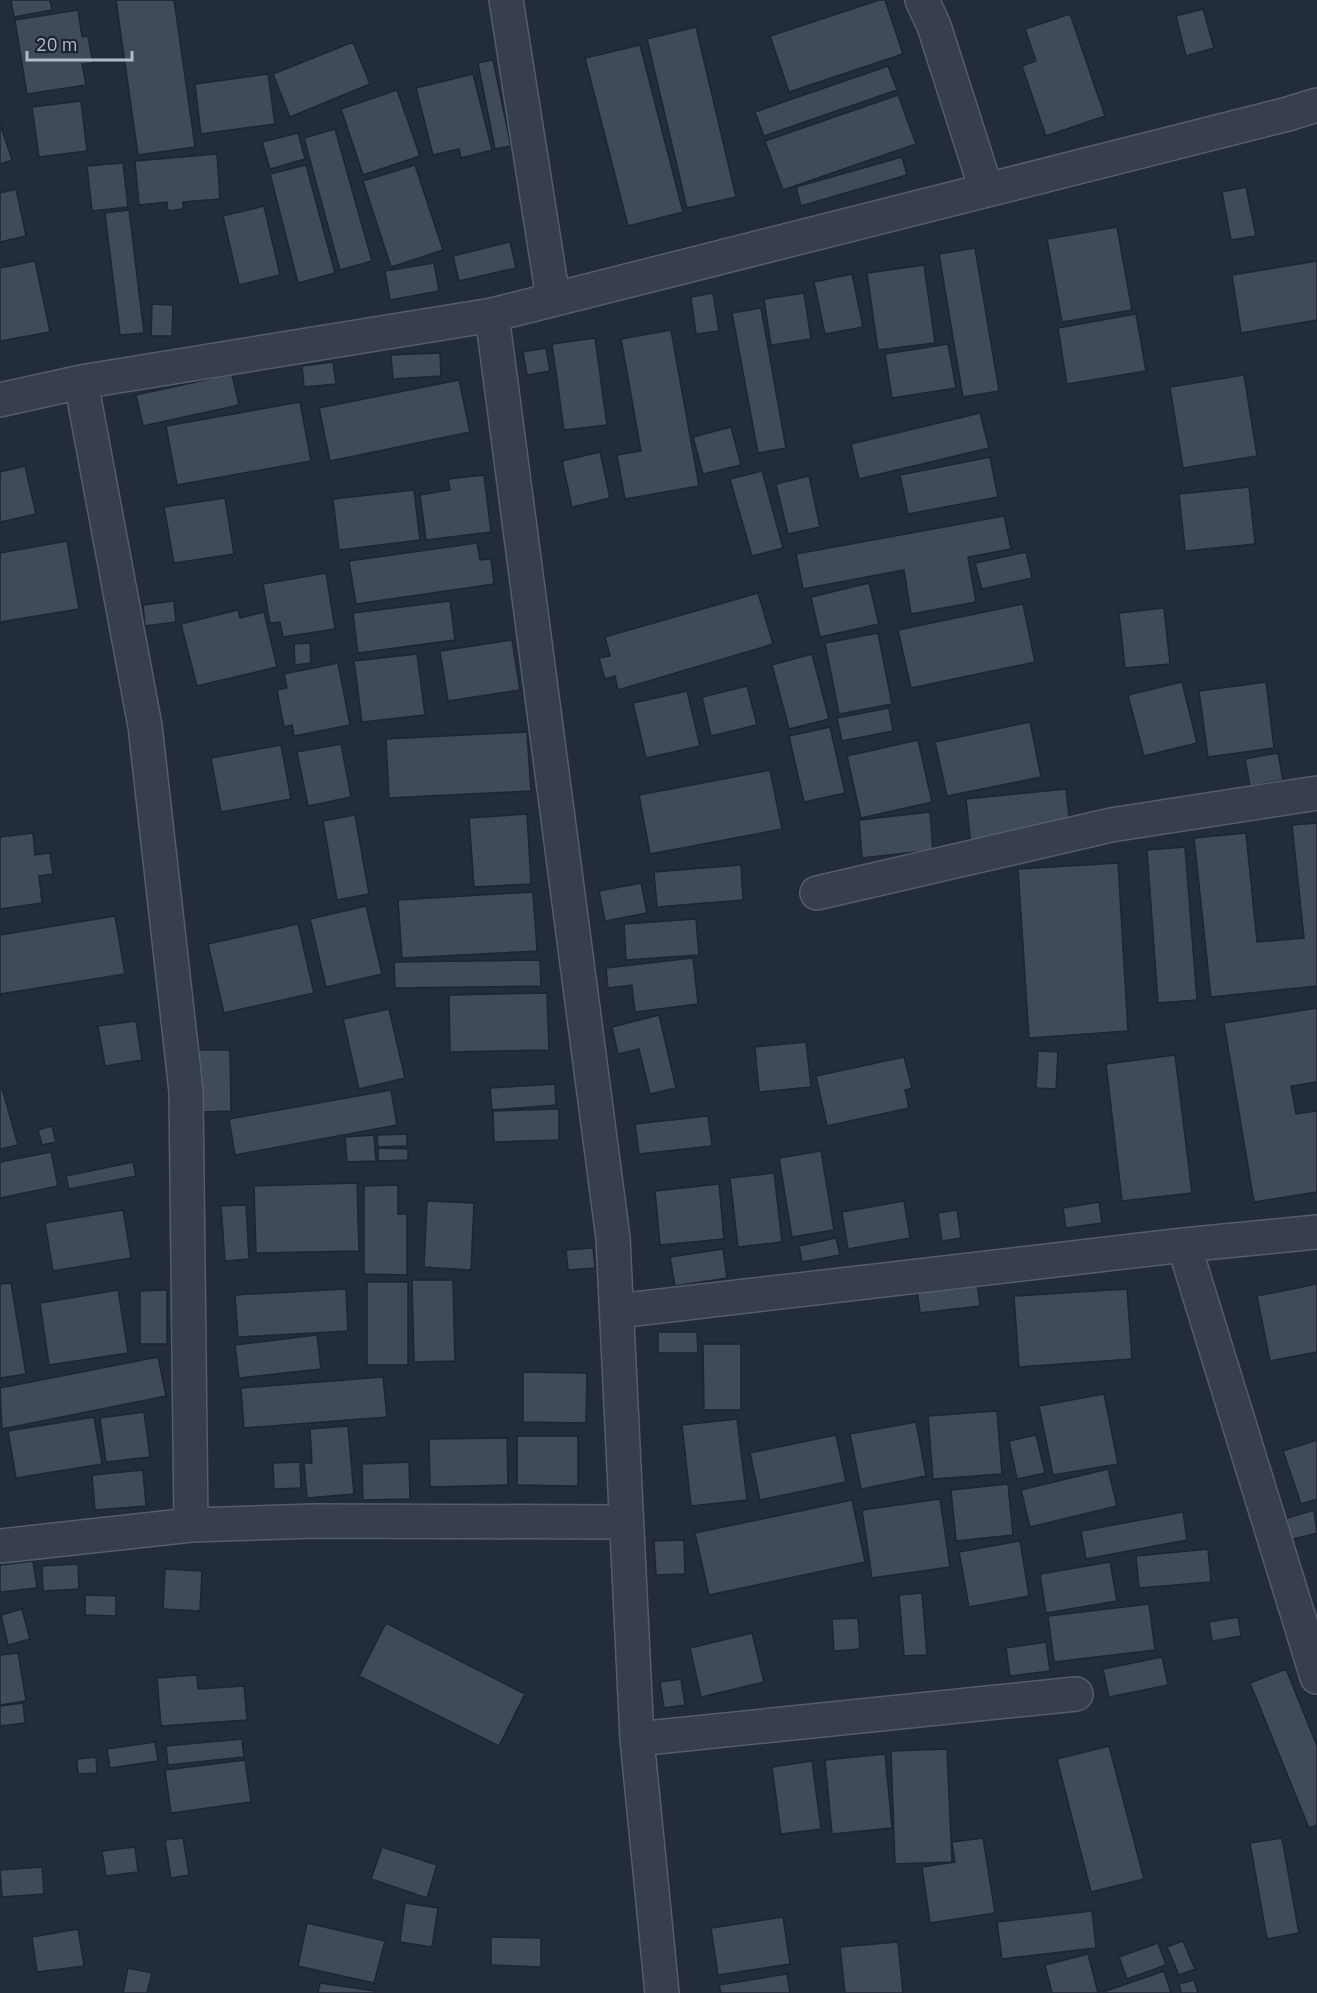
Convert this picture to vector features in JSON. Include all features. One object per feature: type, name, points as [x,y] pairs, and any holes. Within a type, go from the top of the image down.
[{"type":"street","points":[[506,0],[553,298]]},
{"type":"street","points":[[922,0],[934,26],[986,189]]},
{"type":"street","points":[[0,400],[81,382],[492,315],[1317,105]]},
{"type":"street","points":[[492,315],[613,1238],[637,1739],[662,1993]]},
{"type":"street","points":[[81,382],[145,726],[186,1091],[190,1525]]},
{"type":"street","points":[[816,894],[1111,825],[1317,793]]},
{"type":"street","points":[[618,1311],[1184,1245],[1317,1232]]},
{"type":"street","points":[[1184,1245],[1317,1677]]},
{"type":"street","points":[[0,1546],[190,1525],[314,1521],[625,1522]]},
{"type":"street","points":[[637,1739],[1076,1694]]},
{"type":"building","points":[[11,0],[50,0],[52,10],[14,17]]},
{"type":"building","points":[[116,0],[174,0],[195,147],[138,155]]},
{"type":"building","points":[[885,0],[903,54],[789,92],[770,36]]},
{"type":"building","points":[[1203,9],[1214,48],[1186,56],[1176,16]]},
{"type":"building","points":[[78,10],[82,37],[88,36],[93,63],[82,64],[86,85],[27,94],[15,20]]},
{"type":"building","points":[[1070,14],[1105,116],[1046,136],[1022,66],[1036,61],[1025,29]]},
{"type":"building","points":[[696,27],[736,197],[687,208],[647,39]]},
{"type":"building","points":[[353,42],[370,84],[290,117],[273,74]]},
{"type":"building","points":[[640,45],[683,212],[628,226],[585,58]]},
{"type":"building","points":[[493,60],[511,146],[495,149],[478,63]]},
{"type":"building","points":[[888,66],[897,90],[764,136],[755,112]]},
{"type":"building","points":[[268,74],[275,124],[201,134],[195,84]]},
{"type":"building","points":[[473,74],[492,150],[461,158],[459,149],[433,155],[416,88]]},
{"type":"building","points":[[397,90],[420,156],[363,175],[341,109]]},
{"type":"building","points":[[898,95],[916,144],[783,190],[765,141]]},
{"type":"building","points":[[81,101],[87,151],[39,157],[32,107]]},
{"type":"building","points":[[0,124],[12,160],[0,164]]},
{"type":"building","points":[[335,129],[372,261],[340,270],[304,138]]},
{"type":"building","points":[[298,133],[305,159],[270,169],[262,142]]},
{"type":"building","points":[[217,154],[220,199],[183,202],[183,209],[168,211],[167,202],[139,205],[135,161]]},
{"type":"building","points":[[902,157],[907,175],[801,206],[796,187]]},
{"type":"building","points":[[123,163],[128,207],[92,211],[87,166]]},
{"type":"building","points":[[306,165],[335,273],[298,283],[270,174]]},
{"type":"building","points":[[415,165],[443,250],[391,267],[363,181]]},
{"type":"building","points":[[1246,187],[1256,236],[1231,240],[1222,192]]},
{"type":"building","points":[[16,189],[26,236],[0,242],[0,193]]},
{"type":"building","points":[[264,206],[280,275],[239,285],[223,216]]},
{"type":"building","points":[[129,210],[144,333],[120,335],[105,213]]},
{"type":"building","points":[[1117,227],[1132,310],[1062,322],[1047,239]]},
{"type":"building","points":[[510,242],[516,268],[459,281],[453,256]]},
{"type":"building","points":[[975,248],[999,391],[963,397],[939,254]]},
{"type":"building","points":[[35,261],[50,332],[0,341],[0,268]]},
{"type":"building","points":[[1317,261],[1317,320],[1241,333],[1232,275]]},
{"type":"building","points":[[434,263],[439,291],[390,300],[385,271]]},
{"type":"building","points":[[924,265],[935,343],[878,350],[867,273]]},
{"type":"building","points":[[852,274],[863,327],[825,334],[814,282]]},
{"type":"building","points":[[713,293],[719,331],[696,334],[691,297]]},
{"type":"building","points":[[804,293],[811,339],[771,345],[764,299]]},
{"type":"building","points":[[152,304],[173,305],[172,336],[151,336]]},
{"type":"building","points":[[761,308],[786,448],[758,453],[732,313]]},
{"type":"building","points":[[1136,314],[1146,371],[1067,384],[1058,328]]},
{"type":"building","points":[[671,330],[699,486],[625,499],[617,455],[641,451],[621,339]]},
{"type":"building","points":[[595,338],[607,425],[564,430],[552,344]]},
{"type":"building","points":[[948,344],[956,388],[892,398],[885,354]]},
{"type":"building","points":[[546,348],[550,371],[527,375],[523,352]]},
{"type":"building","points":[[440,353],[441,376],[393,379],[391,355]]},
{"type":"building","points":[[333,362],[336,384],[304,387],[302,366]]},
{"type":"building","points":[[232,374],[239,405],[143,426],[136,395]]},
{"type":"building","points":[[1244,375],[1257,456],[1183,468],[1170,387]]},
{"type":"building","points":[[459,380],[470,432],[330,461],[319,408]]},
{"type":"building","points":[[300,402],[311,461],[177,485],[166,426]]},
{"type":"building","points":[[980,413],[989,448],[859,479],[851,444]]},
{"type":"building","points":[[731,427],[741,465],[703,474],[693,437]]},
{"type":"building","points":[[600,452],[610,498],[572,507],[562,461]]},
{"type":"building","points":[[990,457],[998,497],[908,514],[900,475]]},
{"type":"building","points":[[25,466],[36,514],[0,522],[0,472]]},
{"type":"building","points":[[762,471],[783,548],[752,556],[730,479]]},
{"type":"building","points":[[484,475],[491,532],[426,540],[420,495],[450,490],[448,479]]},
{"type":"building","points":[[809,476],[820,527],[788,534],[776,484]]},
{"type":"building","points":[[1249,487],[1255,544],[1185,551],[1179,494]]},
{"type":"building","points":[[414,490],[420,540],[339,550],[333,499]]},
{"type":"building","points":[[225,498],[234,554],[174,563],[164,507]]},
{"type":"building","points":[[1004,516],[1011,549],[968,557],[976,602],[911,614],[904,570],[803,589],[796,554]]},
{"type":"building","points":[[67,541],[79,609],[0,622],[0,553]]},
{"type":"building","points":[[477,543],[480,560],[491,559],[494,584],[356,604],[349,561]]},
{"type":"building","points":[[1026,552],[1032,578],[982,589],[975,563]]},
{"type":"building","points":[[326,573],[335,629],[283,637],[280,622],[270,623],[263,584]]},
{"type":"building","points":[[869,583],[879,624],[820,637],[811,597]]},
{"type":"building","points":[[758,593],[773,644],[618,690],[615,676],[605,679],[599,658],[610,656],[605,637]]},
{"type":"building","points":[[174,601],[176,622],[145,626],[143,605]]},
{"type":"building","points":[[450,601],[455,640],[358,653],[353,613]]},
{"type":"building","points":[[1023,604],[1035,662],[911,688],[898,630]]},
{"type":"building","points":[[1164,608],[1170,664],[1125,668],[1119,613]]},
{"type":"building","points":[[238,610],[240,618],[264,612],[277,667],[197,686],[181,624]]},
{"type":"building","points":[[878,633],[892,704],[839,714],[825,643]]},
{"type":"building","points":[[512,640],[520,690],[448,701],[440,651]]},
{"type":"building","points":[[310,643],[311,663],[295,665],[294,644]]},
{"type":"building","points":[[417,654],[425,715],[362,722],[354,661]]},
{"type":"building","points":[[812,654],[829,719],[789,729],[772,665]]},
{"type":"building","points":[[338,663],[350,725],[294,736],[292,725],[284,727],[277,690],[287,688],[284,674]]},
{"type":"building","points":[[1182,682],[1197,743],[1144,756],[1128,695]]},
{"type":"building","points":[[1266,682],[1274,748],[1208,757],[1199,691]]},
{"type":"building","points":[[747,686],[757,725],[711,736],[702,697]]},
{"type":"building","points":[[687,691],[700,746],[646,758],[633,703]]},
{"type":"building","points":[[889,708],[893,731],[842,741],[837,718]]},
{"type":"building","points":[[1030,722],[1041,777],[947,796],[935,742]]},
{"type":"building","points":[[830,727],[845,793],[804,802],[789,736]]},
{"type":"building","points":[[527,732],[531,791],[389,798],[386,739]]},
{"type":"building","points":[[918,740],[932,802],[861,818],[847,756]]},
{"type":"building","points":[[341,744],[351,797],[308,806],[297,752]]},
{"type":"building","points":[[281,745],[291,799],[221,812],[211,758]]},
{"type":"building","points":[[1278,753],[1283,780],[1250,786],[1245,759]]},
{"type":"building","points":[[770,770],[782,829],[650,854],[639,795]]},
{"type":"building","points":[[1066,789],[1071,834],[971,845],[966,799]]},
{"type":"building","points":[[930,812],[933,850],[862,858],[859,820]]},
{"type":"building","points":[[527,814],[531,884],[474,887],[469,818]]},
{"type":"building","points":[[355,815],[369,894],[337,900],[323,821]]},
{"type":"building","points":[[1317,823],[1317,986],[1211,997],[1194,838],[1246,833],[1257,942],[1304,938],[1292,825]]},
{"type":"building","points":[[33,833],[35,855],[50,853],[53,874],[39,876],[42,903],[0,909],[0,837]]},
{"type":"building","points":[[1185,847],[1197,1000],[1158,1003],[1147,850]]},
{"type":"building","points":[[1118,863],[1128,1031],[1029,1038],[1018,869]]},
{"type":"building","points":[[741,865],[743,900],[657,907],[654,872]]},
{"type":"building","points":[[641,883],[647,913],[605,921],[599,891]]},
{"type":"building","points":[[533,892],[537,951],[402,958],[398,900]]},
{"type":"building","points":[[366,906],[382,974],[326,987],[310,919]]},
{"type":"building","points":[[115,916],[125,974],[0,994],[0,935]]},
{"type":"building","points":[[696,919],[699,955],[626,960],[624,924]]},
{"type":"building","points":[[298,924],[314,993],[224,1013],[208,944]]},
{"type":"building","points":[[693,958],[698,1004],[635,1012],[632,985],[608,988],[606,968]]},
{"type":"building","points":[[540,960],[541,986],[395,988],[394,962]]},
{"type":"building","points":[[547,993],[549,1050],[450,1052],[449,995]]},
{"type":"building","points":[[1317,1008],[1317,1082],[1291,1086],[1296,1114],[1317,1111],[1317,1192],[1254,1202],[1224,1023]]},
{"type":"building","points":[[389,1009],[405,1078],[359,1089],[343,1019]]},
{"type":"building","points":[[659,1015],[676,1088],[650,1094],[639,1049],[618,1054],[612,1027]]},
{"type":"building","points":[[136,1021],[142,1060],[105,1066],[98,1026]]},
{"type":"building","points":[[806,1042],[811,1087],[759,1092],[755,1047]]},
{"type":"building","points":[[199,1050],[230,1050],[231,1111],[199,1112]]},
{"type":"building","points":[[1038,1051],[1058,1052],[1056,1089],[1036,1088]]},
{"type":"building","points":[[1175,1055],[1192,1193],[1122,1201],[1106,1064]]},
{"type":"building","points":[[904,1057],[912,1088],[905,1090],[909,1108],[827,1126],[816,1076]]},
{"type":"building","points":[[555,1084],[556,1105],[492,1110],[490,1088]]},
{"type":"building","points":[[2,1088],[18,1145],[0,1149],[0,1089]]},
{"type":"building","points":[[391,1090],[397,1125],[235,1155],[229,1119]]},
{"type":"building","points":[[559,1109],[559,1140],[494,1142],[493,1111]]},
{"type":"building","points":[[708,1116],[712,1146],[639,1154],[635,1124]]},
{"type":"building","points":[[52,1126],[56,1142],[42,1145],[38,1130]]},
{"type":"building","points":[[407,1134],[407,1146],[378,1147],[377,1135]]},
{"type":"building","points":[[374,1135],[376,1161],[347,1162],[345,1137]]},
{"type":"building","points":[[378,1148],[408,1149],[408,1160],[378,1161]]},
{"type":"building","points":[[821,1151],[834,1230],[792,1237],[779,1158]]},
{"type":"building","points":[[51,1152],[58,1186],[0,1198],[0,1162]]},
{"type":"building","points":[[133,1162],[136,1176],[69,1189],[66,1176]]},
{"type":"building","points":[[774,1173],[782,1242],[738,1247],[730,1178]]},
{"type":"building","points":[[357,1183],[359,1251],[256,1253],[254,1186]]},
{"type":"building","points":[[719,1184],[724,1239],[660,1245],[655,1191]]},
{"type":"building","points":[[398,1185],[398,1214],[407,1214],[407,1275],[364,1274],[364,1186]]},
{"type":"building","points":[[427,1201],[474,1203],[471,1270],[424,1267]]},
{"type":"building","points":[[904,1201],[910,1238],[848,1249],[842,1212]]},
{"type":"building","points":[[1099,1202],[1102,1223],[1066,1228],[1063,1208]]},
{"type":"building","points":[[246,1205],[249,1259],[225,1261],[221,1206]]},
{"type":"building","points":[[123,1210],[131,1258],[53,1271],[45,1223]]},
{"type":"building","points":[[957,1210],[961,1238],[942,1241],[938,1213]]},
{"type":"building","points":[[836,1238],[840,1255],[802,1262],[799,1246]]},
{"type":"building","points":[[593,1248],[595,1268],[568,1270],[566,1250]]},
{"type":"building","points":[[723,1249],[727,1278],[675,1286],[670,1257]]},
{"type":"building","points":[[412,1280],[453,1280],[455,1361],[414,1362]]},
{"type":"building","points":[[977,1281],[980,1306],[920,1313],[917,1289]]},
{"type":"building","points":[[367,1282],[408,1282],[408,1365],[367,1365]]},
{"type":"building","points":[[11,1283],[26,1374],[0,1378],[0,1284]]},
{"type":"building","points":[[1317,1284],[1317,1352],[1270,1361],[1257,1296]]},
{"type":"building","points":[[346,1289],[348,1331],[238,1337],[235,1295]]},
{"type":"building","points":[[1127,1289],[1132,1359],[1019,1367],[1014,1296]]},
{"type":"building","points":[[118,1290],[128,1353],[49,1365],[40,1303]]},
{"type":"building","points":[[167,1290],[167,1344],[140,1344],[140,1291]]},
{"type":"building","points":[[658,1332],[697,1332],[698,1353],[658,1353]]},
{"type":"building","points":[[317,1335],[321,1369],[239,1378],[235,1345]]},
{"type":"building","points":[[703,1344],[741,1344],[741,1410],[704,1410]]},
{"type":"building","points":[[158,1357],[166,1396],[2,1429],[0,1388]]},
{"type":"building","points":[[523,1372],[587,1373],[586,1423],[523,1422]]},
{"type":"building","points":[[383,1377],[387,1417],[244,1428],[241,1388]]},
{"type":"building","points":[[1104,1394],[1118,1464],[1053,1475],[1039,1406]]},
{"type":"building","points":[[997,1411],[1002,1474],[933,1479],[928,1416]]},
{"type":"building","points":[[144,1412],[150,1457],[106,1462],[100,1418]]},
{"type":"building","points":[[94,1417],[102,1464],[16,1478],[8,1431]]},
{"type":"building","points":[[737,1419],[747,1500],[691,1506],[682,1425]]},
{"type":"building","points":[[916,1422],[926,1476],[861,1489],[850,1434]]},
{"type":"building","points":[[348,1426],[354,1494],[307,1498],[304,1463],[312,1463],[310,1429]]},
{"type":"building","points":[[836,1435],[846,1482],[760,1500],[750,1453]]},
{"type":"building","points":[[1036,1435],[1045,1473],[1017,1479],[1009,1441]]},
{"type":"building","points":[[517,1436],[578,1436],[578,1486],[517,1485]]},
{"type":"building","points":[[507,1438],[508,1485],[430,1487],[429,1439]]},
{"type":"building","points":[[1317,1440],[1317,1499],[1301,1504],[1283,1451]]},
{"type":"building","points":[[300,1462],[301,1488],[274,1489],[273,1463]]},
{"type":"building","points":[[409,1462],[410,1499],[363,1500],[362,1464]]},
{"type":"building","points":[[1108,1469],[1117,1506],[1030,1527],[1021,1490]]},
{"type":"building","points":[[143,1470],[146,1506],[95,1510],[92,1475]]},
{"type":"building","points":[[1008,1484],[1013,1535],[956,1541],[951,1490]]},
{"type":"building","points":[[940,1499],[950,1567],[872,1578],[862,1510]]},
{"type":"building","points":[[852,1500],[865,1562],[709,1595],[695,1533]]},
{"type":"building","points":[[1314,1510],[1317,1533],[1290,1540],[1284,1519]]},
{"type":"building","points":[[1183,1512],[1187,1540],[1086,1559],[1081,1531]]},
{"type":"building","points":[[684,1540],[685,1574],[656,1575],[654,1541]]},
{"type":"building","points":[[1020,1541],[1029,1596],[969,1607],[959,1552]]},
{"type":"building","points":[[1208,1549],[1211,1582],[1139,1588],[1136,1556]]},
{"type":"building","points":[[33,1561],[37,1588],[0,1592],[0,1565]]},
{"type":"building","points":[[1110,1562],[1117,1601],[1046,1613],[1040,1574]]},
{"type":"building","points":[[78,1564],[79,1589],[43,1591],[42,1566]]},
{"type":"building","points":[[165,1569],[202,1571],[200,1611],[163,1609]]},
{"type":"building","points":[[922,1593],[927,1655],[904,1656],[899,1595]]},
{"type":"building","points":[[85,1595],[116,1596],[116,1616],[85,1615]]},
{"type":"building","points":[[1149,1604],[1155,1650],[1054,1662],[1048,1616]]},
{"type":"building","points":[[22,1609],[30,1639],[8,1645],[1,1615]]},
{"type":"building","points":[[1238,1617],[1241,1636],[1212,1641],[1209,1622]]},
{"type":"building","points":[[858,1618],[860,1649],[834,1651],[832,1619]]},
{"type":"building","points":[[386,1623],[525,1694],[499,1746],[359,1676]]},
{"type":"building","points":[[752,1633],[764,1682],[701,1697],[690,1648]]},
{"type":"building","points":[[1046,1642],[1050,1671],[1010,1676],[1006,1648]]},
{"type":"building","points":[[18,1653],[26,1701],[0,1705],[0,1655]]},
{"type":"building","points":[[1162,1657],[1168,1685],[1109,1697],[1103,1669]]},
{"type":"building","points":[[1286,1669],[1317,1746],[1317,1825],[1309,1828],[1250,1683]]},
{"type":"building","points":[[197,1675],[198,1689],[244,1686],[247,1720],[161,1726],[157,1678]]},
{"type":"building","points":[[681,1679],[685,1705],[664,1708],[660,1682]]},
{"type":"building","points":[[23,1703],[25,1723],[0,1726],[0,1706]]},
{"type":"building","points":[[242,1739],[244,1757],[168,1765],[166,1746]]},
{"type":"building","points":[[155,1742],[158,1761],[110,1768],[107,1749]]},
{"type":"building","points":[[1109,1746],[1144,1879],[1091,1892],[1057,1759]]},
{"type":"building","points":[[947,1749],[952,1862],[895,1864],[891,1751]]},
{"type":"building","points":[[885,1754],[892,1828],[832,1834],[825,1760]]},
{"type":"building","points":[[96,1757],[97,1773],[78,1774],[77,1759]]},
{"type":"building","points":[[245,1760],[251,1802],[171,1813],[165,1770]]},
{"type":"building","points":[[812,1761],[821,1829],[781,1834],[772,1767]]},
{"type":"building","points":[[183,1838],[189,1875],[171,1878],[165,1840]]},
{"type":"building","points":[[983,1838],[995,1913],[930,1923],[922,1867],[955,1862],[952,1842]]},
{"type":"building","points":[[1282,1838],[1299,1933],[1267,1939],[1250,1843]]},
{"type":"building","points":[[135,1847],[138,1872],[106,1876],[102,1851]]},
{"type":"building","points":[[382,1847],[437,1865],[427,1898],[371,1879]]},
{"type":"building","points":[[42,1867],[44,1894],[2,1897],[0,1870]]},
{"type":"building","points":[[405,1903],[438,1908],[432,1947],[400,1942]]},
{"type":"building","points":[[1092,1911],[1096,1948],[1002,1959],[997,1922]]},
{"type":"building","points":[[783,1917],[790,1964],[718,1975],[711,1928]]},
{"type":"building","points":[[307,1923],[385,1941],[374,1983],[298,1966]]},
{"type":"building","points":[[78,1929],[84,1966],[37,1972],[32,1937]]},
{"type":"building","points":[[491,1937],[541,1938],[541,1967],[491,1965]]},
{"type":"building","points":[[1183,1941],[1195,1969],[1179,1975],[1167,1947]]},
{"type":"building","points":[[898,1942],[903,1993],[845,1993],[840,1947]]},
{"type":"building","points":[[1158,1943],[1166,1965],[1127,1979],[1119,1957]]},
{"type":"building","points":[[1088,1954],[1098,1993],[1052,1993],[1045,1965]]},
{"type":"building","points":[[128,1968],[152,1973],[147,1993],[123,1993]]},
{"type":"building","points":[[1164,1971],[1171,1993],[1107,1993],[1106,1991]]},
{"type":"building","points":[[787,1974],[790,1993],[721,1993],[719,1985]]},
{"type":"building","points":[[1194,1980],[1198,1993],[1181,1993],[1179,1984]]},
{"type":"building","points":[[320,1983],[375,1991],[375,1993],[318,1993]]}]
